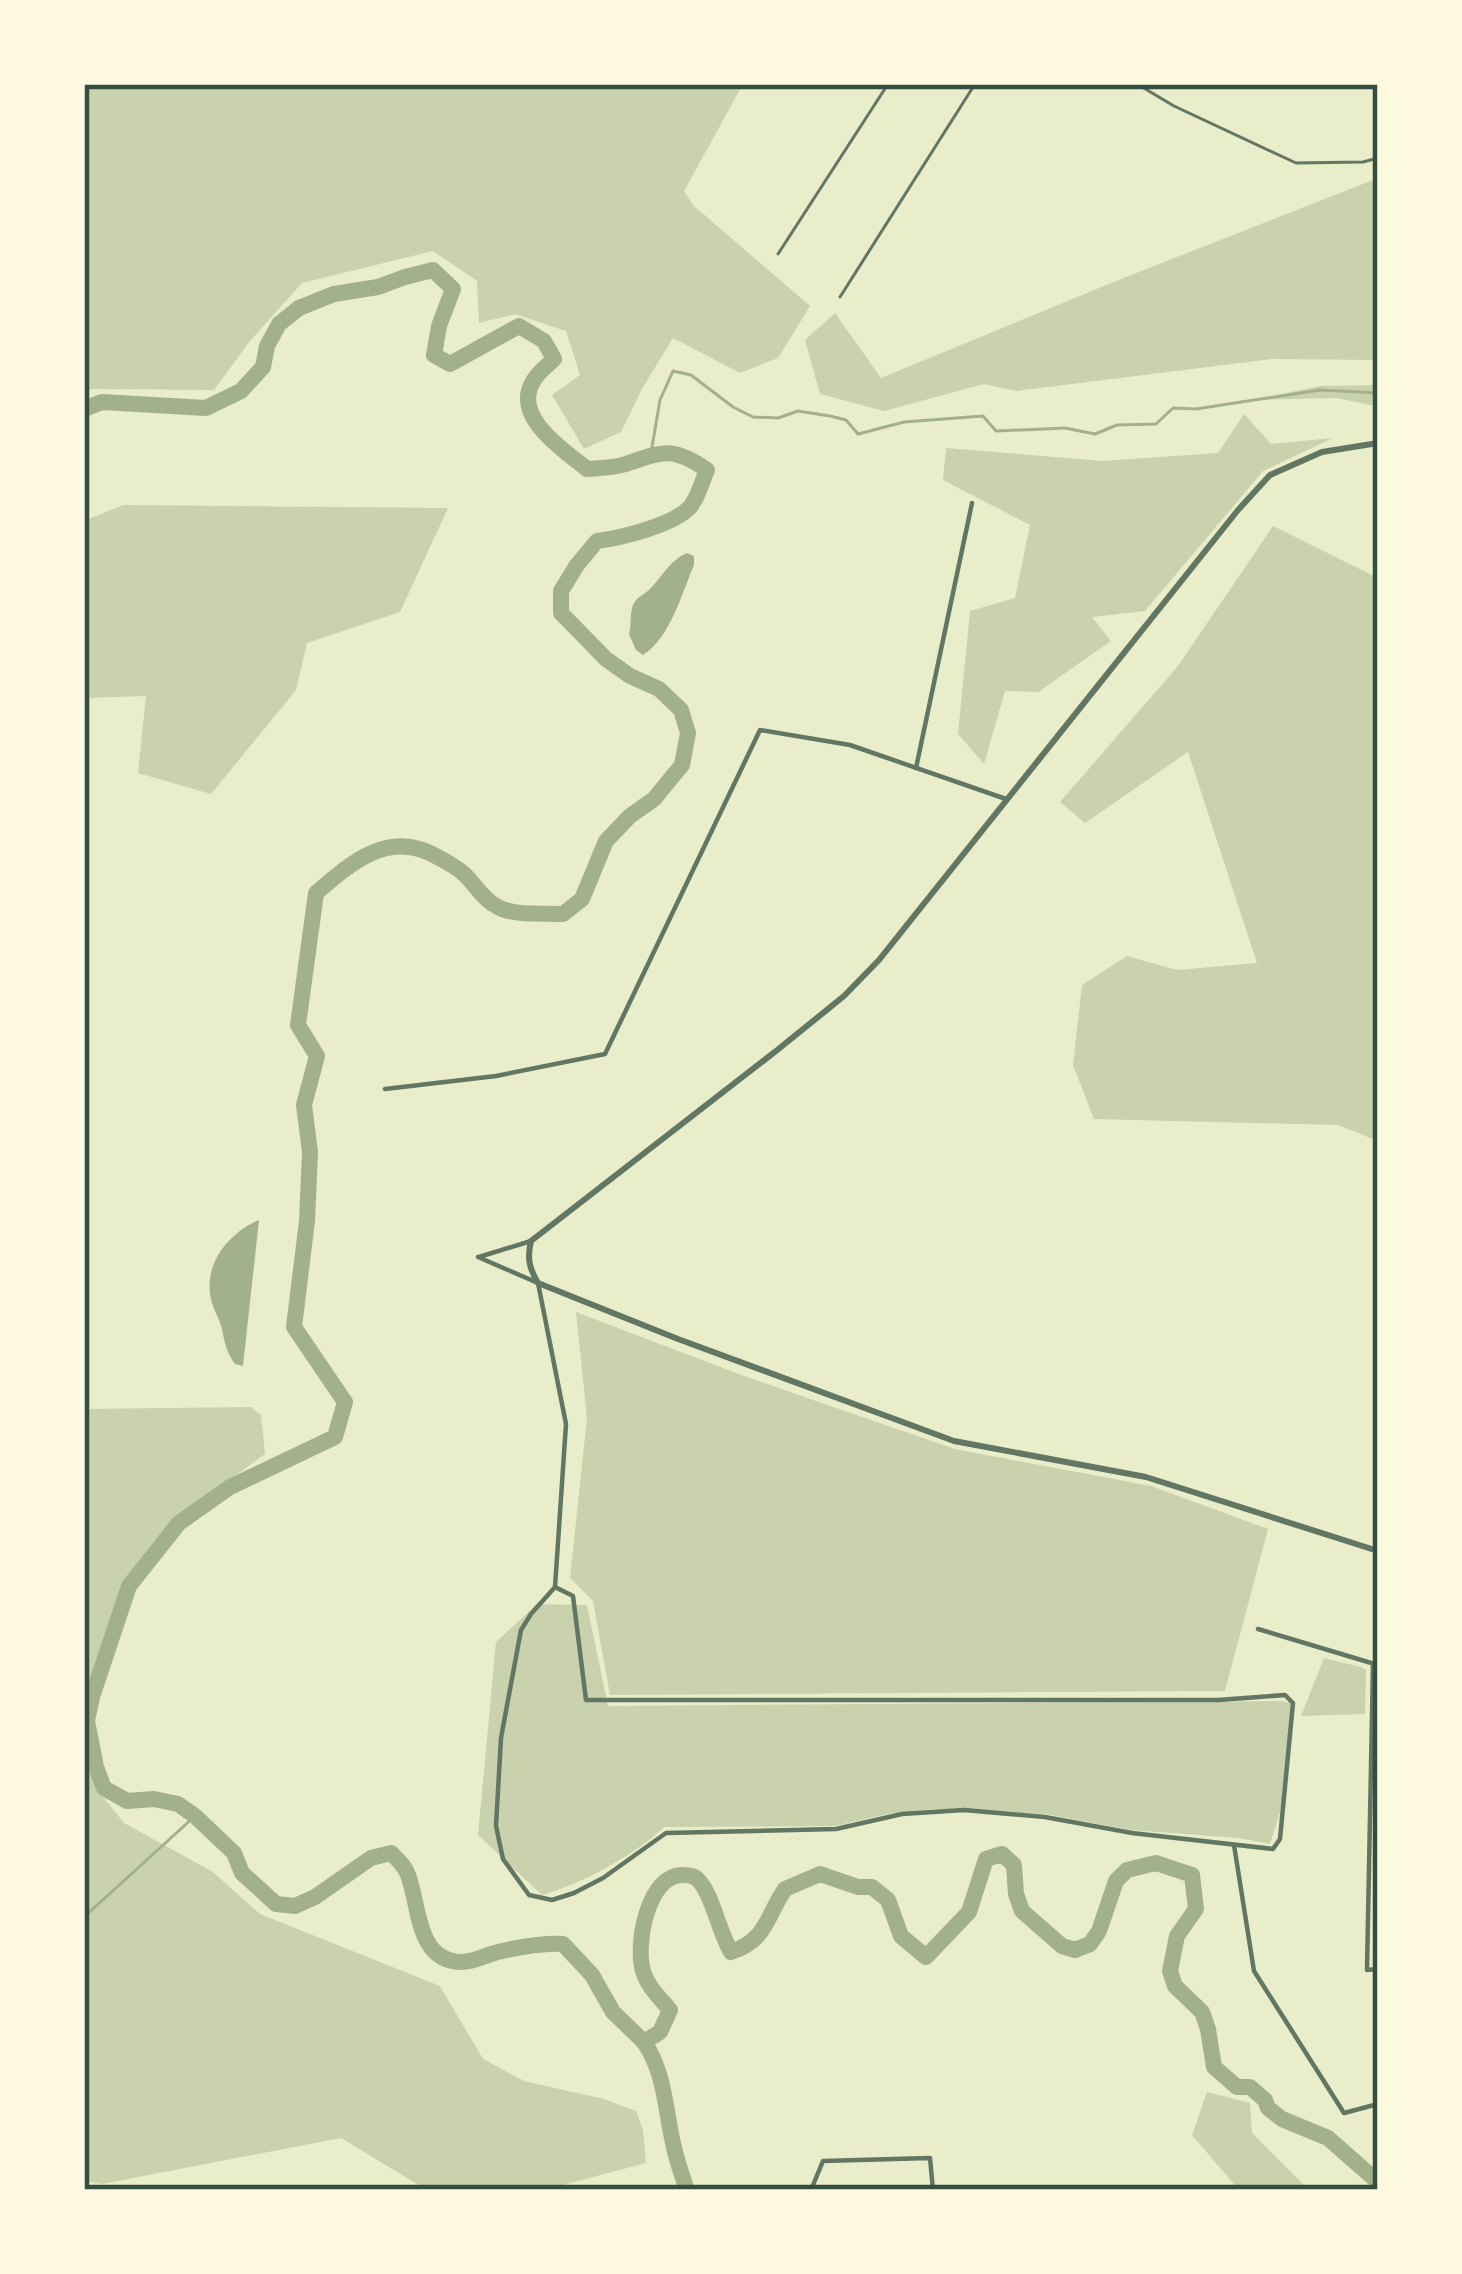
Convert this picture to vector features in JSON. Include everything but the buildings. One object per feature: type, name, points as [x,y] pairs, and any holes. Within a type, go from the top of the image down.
[{"type":"street","points":[[1378,443],[1322,452],[1270,476],[879,960],[844,996],[530,1241],[478,1257],[678,1339],[954,1441],[1146,1478],[1378,1551]]},
{"type":"street","points":[[916,768],[972,503]]},
{"type":"street","points":[[385,1089],[496,1076],[605,1054],[760,730],[850,745],[1006,799]]},
{"type":"street","points":[[530,1241],[527,1256],[538,1283],[566,1424],[555,1587],[521,1630],[500,1738],[496,1826],[503,1859],[530,1895],[552,1900],[574,1893],[666,1832],[836,1829],[902,1814],[964,1810],[1045,1816],[1132,1834],[1273,1849],[1280,1839],[1293,1703],[1285,1695],[1218,1700],[586,1700],[573,1596],[555,1587]]},
{"type":"street","points":[[1258,1630],[1375,1665],[1367,1970],[1378,1969]]},
{"type":"street","points":[[1234,1845],[1254,1971],[1344,2113],[1378,2104]]},
{"type":"street","points":[[811,2190],[823,2162],[930,2158],[933,2190]]},
{"type":"lane","points":[[778,254],[888,84]]},
{"type":"lane","points":[[840,297],[975,84]]},
{"type":"lane","points":[[1137,84],[1296,163],[1378,158]]},
{"type":"shaded area","points":[[84,84],[743,84],[684,191],[694,206],[810,306],[778,358],[740,373],[673,338],[621,432],[584,449],[552,395],[580,375],[566,331],[515,314],[479,323],[477,281],[433,251],[302,283],[214,390],[92,389],[84,393]]},
{"type":"shaded area","points":[[1378,178],[1378,360],[1272,359],[1016,391],[984,384],[884,411],[820,394],[805,340],[835,313],[881,378]]},
{"type":"shaded area","points":[[1378,385],[1376,406],[1336,398],[1252,400],[1321,386]]},
{"type":"shaded area","points":[[1244,414],[1271,444],[1333,438],[1263,471],[1145,611],[1092,617],[1111,641],[1038,692],[1005,691],[984,764],[958,734],[970,611],[1015,598],[1030,525],[943,480],[946,448],[1102,461],[1218,453]]},
{"type":"shaded area","points":[[123,505],[448,508],[400,612],[307,643],[296,690],[211,794],[138,773],[146,696],[84,698],[84,521]]},
{"type":"shaded area","points":[[1273,526],[1378,578],[1378,1141],[1338,1125],[1094,1119],[1073,1065],[1082,985],[1127,956],[1177,970],[1257,963],[1188,752],[1085,823],[1060,802],[1178,666]]},
{"type":"shaded area","points":[[687,553],[694,556],[694,565],[680,601],[661,638],[643,655],[629,634],[632,607]]},
{"type":"shaded area","points":[[259,1220],[243,1366],[235,1364],[228,1351],[210,1281],[222,1249]]},
{"type":"shaded area","points":[[576,1312],[955,1449],[1151,1486],[1268,1529],[1225,1691],[610,1695],[593,1601],[570,1578],[587,1418]]},
{"type":"shaded area","points":[[251,1407],[261,1415],[265,1454],[176,1519],[126,1586],[85,1726],[100,1793],[124,1823],[213,1872],[260,1914],[440,1986],[483,2059],[524,2081],[636,2111],[646,2163],[554,2190],[427,2190],[341,2138],[102,2184],[84,2181],[84,1409]]},
{"type":"shaded area","points":[[537,1604],[587,1605],[608,1706],[1292,1703],[1281,1809],[1270,1844],[1131,1830],[1046,1814],[933,1809],[835,1826],[664,1827],[607,1867],[542,1895],[478,1835],[496,1642]]},
{"type":"shaded area","points":[[1324,1658],[1366,1670],[1365,1714],[1301,1716]]},
{"type":"shaded area","points":[[1207,2092],[1250,2103],[1252,2133],[1309,2190],[1239,2190],[1192,2135]]},
{"type":"waterway","points":[[84,409],[102,402],[206,408],[241,391],[263,367],[279,324],[299,308],[334,294],[433,270],[453,289],[434,355],[450,364],[519,326],[544,341],[554,359],[534,380],[529,406],[543,431],[587,469],[668,453],[707,470],[695,499],[682,514],[646,530],[597,541],[561,591],[561,613],[606,659],[659,689],[681,710],[688,733],[682,765],[654,799],[606,841],[582,899],[563,914],[505,910],[453,866],[432,854],[399,846],[370,854],[316,893],[298,1025],[317,1056],[304,1105],[310,1152],[307,1221],[294,1327],[345,1402],[335,1437],[230,1487],[179,1523],[129,1586],[87,1721],[104,1788],[127,1801],[178,1804],[234,1853],[242,1873],[276,1904],[295,1906],[371,1858],[391,1853],[407,1872],[422,1930],[436,1953],[466,1962],[522,1947],[563,1944],[592,1975],[613,2012],[644,2042],[660,2032],[670,2010],[645,1976],[641,1944],[653,1898],[671,1878],[688,1875],[700,1882],[731,1952],[759,1934],[785,1889],[820,1874],[872,1887],[888,1900],[901,1936],[926,1957],[969,1912],[986,1859],[1002,1854],[1014,1865],[1022,1911],[1062,1946],[1075,1950],[1090,1944],[1099,1931],[1116,1881],[1127,1870],[1156,1863],[1192,1875],[1196,1909],[1177,1936],[1170,1971],[1175,1986],[1202,2012],[1214,2067],[1237,2087],[1250,2087],[1282,2119],[1328,2138],[1378,2182]]},
{"type":"waterway","points":[[651,453],[660,400],[673,371],[691,375],[753,417],[778,418],[798,411],[830,416],[846,420],[858,434],[904,422],[983,416],[996,431],[1065,428],[1095,434],[1117,425],[1156,424],[1173,408],[1196,409],[1320,390],[1378,393]]},
{"type":"waterway","points":[[84,1917],[195,1816]]},
{"type":"waterway","points":[[644,2042],[660,2078],[687,2190]]}]
